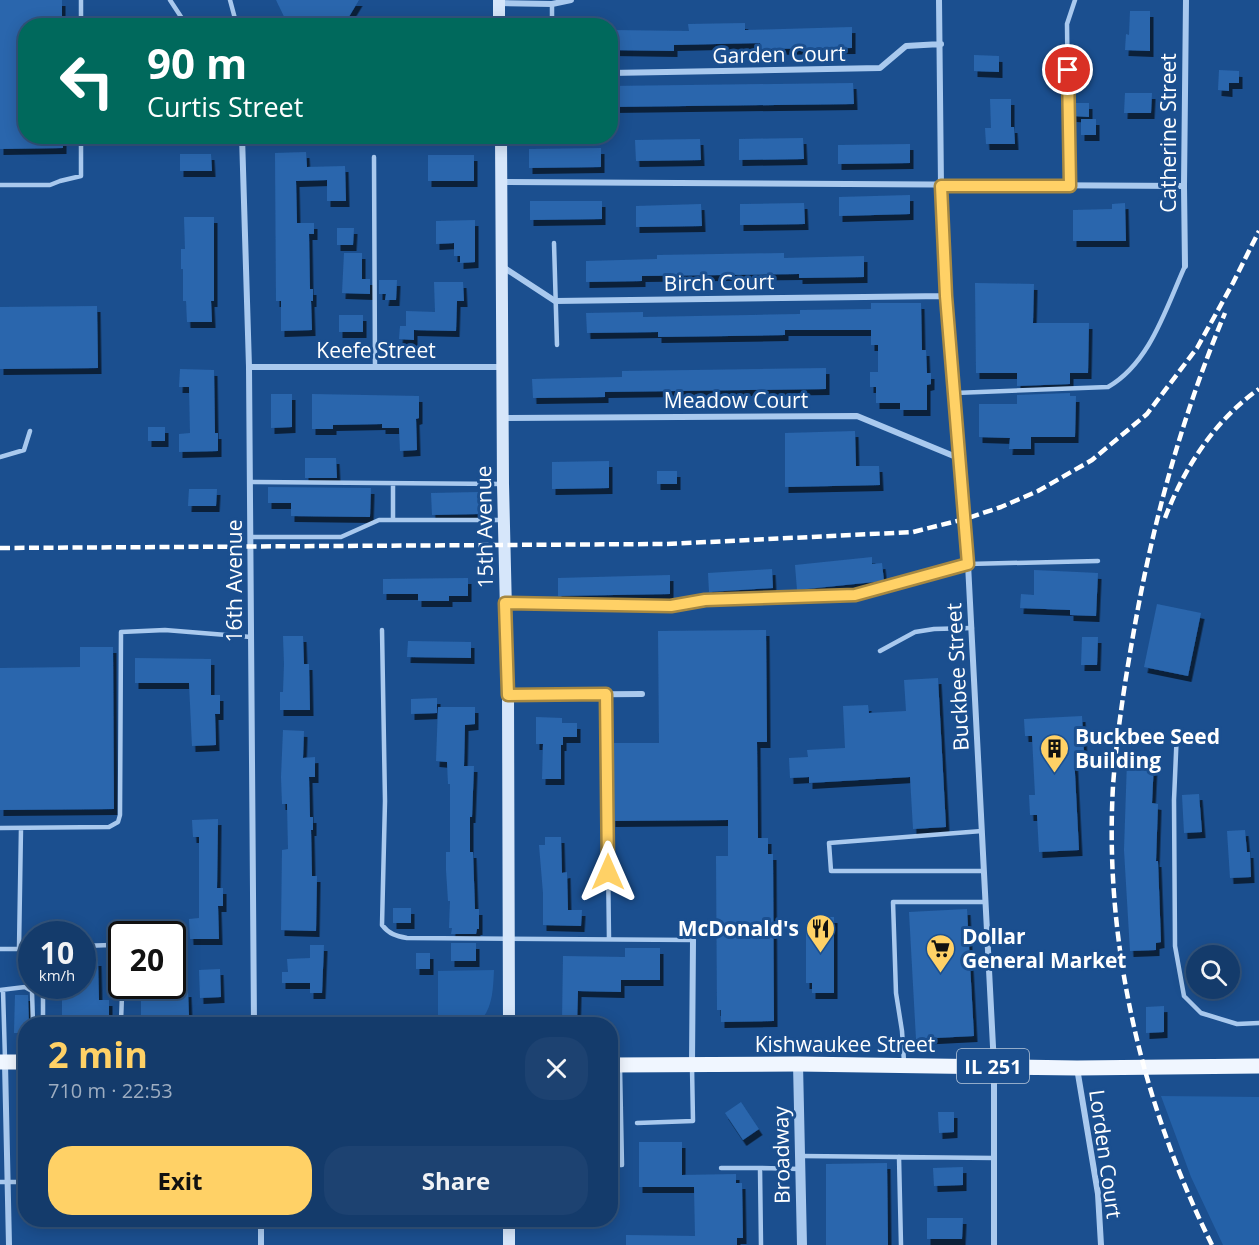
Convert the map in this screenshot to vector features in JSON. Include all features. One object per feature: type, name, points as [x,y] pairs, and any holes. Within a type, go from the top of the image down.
[{"type":"main road","points":[[499,2],[499,18]]},
{"type":"main road","name":"15th Avenue","points":[[501,144],[503,520],[508,695],[509,1017]]},
{"type":"main road","points":[[2,1062],[18,1062]]},
{"type":"main road","name":"Kishwaukee Street","points":[[618,1065],[798,1064],[1077,1068],[1259,1066]]},
{"type":"main road","points":[[508,1245],[509,1227]]},
{"type":"street","points":[[499,2],[552,4],[571,0]]},
{"type":"street","name":"Buckbee Street","points":[[939,0],[941,186],[946,296],[961,459],[972,628],[993,1066],[993,1245]]},
{"type":"street","name":"Catherine Street","points":[[1185,266],[1186,0]]},
{"type":"street","name":"Garden Court","points":[[618,73],[880,68],[906,46],[941,44]]},
{"type":"street","name":"16th Avenue","points":[[242,144],[249,367],[254,1017]]},
{"type":"street","points":[[501,182],[1184,186]]},
{"type":"street","points":[[502,267],[555,301]]},
{"type":"street","name":"Birch Court","points":[[555,301],[946,296]]},
{"type":"street","name":"Keefe Street","points":[[249,367],[503,366]]},
{"type":"street","name":"Meadow Court","points":[[503,418],[857,416],[961,459]]},
{"type":"street","points":[[508,695],[642,694]]},
{"type":"street","points":[[692,1064],[693,940]]},
{"type":"street","points":[[2,1062],[9,1245]]},
{"type":"street","name":"Broadway","points":[[798,1064],[802,1245]]},
{"type":"street","name":"Lorden Court","points":[[1077,1068],[1098,1194],[1101,1245]]},
{"type":"street","points":[[261,1227],[261,1245]]},
{"type":"lane","points":[[81,0],[81,18]]},
{"type":"lane","points":[[170,0],[182,18]]},
{"type":"lane","points":[[230,0],[235,18]]},
{"type":"lane","points":[[1070,186],[1067,24],[1075,0]]},
{"type":"lane","points":[[552,4],[552,18]]},
{"type":"lane","points":[[0,185],[50,185],[81,176],[81,144]]},
{"type":"lane","points":[[374,157],[375,367]]},
{"type":"lane","points":[[554,243],[557,345]]},
{"type":"lane","points":[[955,393],[1108,387],[1123,378],[1143,354],[1185,266]]},
{"type":"lane","points":[[0,458],[24,450],[30,431]]},
{"type":"lane","points":[[250,482],[393,485],[503,484]]},
{"type":"lane","points":[[393,485],[393,520]]},
{"type":"lane","points":[[251,537],[342,537],[379,520],[503,520]]},
{"type":"lane","points":[[505,603],[671,606],[705,600],[855,595],[968,564],[1098,561]]},
{"type":"lane","points":[[880,651],[915,632],[972,628]]},
{"type":"lane","points":[[0,828],[109,827],[118,822],[120,815],[121,632],[165,630],[251,637]]},
{"type":"lane","points":[[382,630],[385,801],[382,925],[388,932],[396,937],[407,938],[693,940]]},
{"type":"lane","points":[[606,694],[609,939]]},
{"type":"lane","points":[[1177,730],[1174,800],[1175,946],[1184,996],[1201,1013],[1237,1024],[1259,1023]]},
{"type":"lane","points":[[0,949],[19,949],[21,828]]},
{"type":"lane","points":[[982,831],[829,843],[831,871],[984,871]]},
{"type":"lane","points":[[904,1065],[896,993],[893,902],[985,902]]},
{"type":"lane","points":[[96,946],[111,945],[117,952],[121,963],[121,1017]]},
{"type":"lane","points":[[2,1062],[1,990],[25,987],[32,991],[33,1017]]},
{"type":"lane","points":[[43,999],[43,1017]]},
{"type":"lane","points":[[637,1123],[693,1121],[692,1064]]},
{"type":"lane","points":[[618,1086],[621,1107],[622,1165],[618,1165]]},
{"type":"lane","points":[[801,1156],[993,1158]]},
{"type":"lane","points":[[899,1157],[902,1245]]},
{"type":"lane","points":[[721,1168],[800,1169]]},
{"type":"lane","points":[[760,1168],[761,1245]]},
{"type":"lane","points":[[0,1182],[18,1182]]},
{"type":"shaded area","points":[[494,970],[489,1006],[483,1017],[438,1017],[438,971]]},
{"type":"shaded area","points":[[1161,1096],[1259,1097],[1259,1245],[1223,1245],[1191,1177]]},
{"type":"building","points":[[0,0],[62,0],[62,18],[18,18],[18,144],[63,144],[63,148],[0,149]]},
{"type":"building","points":[[276,0],[359,0],[348,18],[285,18]]},
{"type":"building","points":[[1130,11],[1150,11],[1150,51],[1125,50],[1126,34],[1129,35]]},
{"type":"building","points":[[745,23],[745,30],[852,27],[852,48],[760,49],[760,43],[674,45],[674,51],[618,50],[618,30],[689,31],[688,24]]},
{"type":"building","points":[[974,55],[999,56],[999,72],[974,71]]},
{"type":"building","points":[[1219,70],[1239,71],[1239,83],[1229,83],[1229,91],[1218,90]]},
{"type":"building","points":[[853,83],[854,104],[618,107],[618,86]]},
{"type":"building","points":[[1125,93],[1152,93],[1151,113],[1124,113]]},
{"type":"building","points":[[990,99],[1011,99],[1011,127],[1014,127],[1015,144],[986,144],[985,128],[991,128]]},
{"type":"building","points":[[1072,103],[1089,103],[1089,117],[1073,116]]},
{"type":"building","points":[[1081,119],[1096,119],[1096,135],[1081,135]]},
{"type":"building","points":[[803,138],[804,159],[739,160],[739,139]]},
{"type":"building","points":[[700,139],[701,160],[636,161],[635,140]]},
{"type":"building","points":[[910,144],[910,163],[838,164],[838,145]]},
{"type":"building","points":[[601,148],[601,167],[529,168],[529,149]]},
{"type":"building","points":[[306,152],[307,167],[345,166],[346,201],[327,201],[327,180],[296,181],[297,223],[314,223],[314,234],[309,234],[310,289],[313,289],[312,330],[281,331],[281,301],[276,301],[275,153]]},
{"type":"building","points":[[180,154],[211,154],[212,171],[180,171]]},
{"type":"building","points":[[428,155],[474,155],[474,181],[428,181]]},
{"type":"building","points":[[910,195],[910,214],[839,216],[839,197]]},
{"type":"building","points":[[530,201],[602,201],[602,219],[530,220]]},
{"type":"building","points":[[804,203],[805,224],[740,225],[740,204]]},
{"type":"building","points":[[1125,203],[1126,241],[1073,241],[1073,210],[1112,209],[1112,204]]},
{"type":"building","points":[[701,204],[702,226],[636,227],[636,206]]},
{"type":"building","points":[[184,217],[214,217],[212,322],[187,322],[186,301],[183,301],[183,269],[181,269],[181,249],[185,249]]},
{"type":"building","points":[[475,220],[475,262],[460,263],[460,256],[454,256],[454,243],[436,244],[436,221]]},
{"type":"building","points":[[337,228],[354,228],[353,245],[337,245]]},
{"type":"building","points":[[344,253],[362,253],[362,279],[370,279],[370,294],[342,293]]},
{"type":"building","points":[[784,253],[784,258],[864,256],[864,277],[799,278],[799,274],[642,276],[642,281],[586,282],[586,261],[657,259],[657,255]]},
{"type":"building","points":[[379,280],[397,280],[396,300],[385,300],[386,294],[379,294]]},
{"type":"building","points":[[434,282],[463,282],[464,301],[457,301],[456,331],[414,330],[414,340],[399,339],[400,326],[406,326],[406,311],[435,312]]},
{"type":"building","points":[[975,283],[1034,284],[1033,323],[1089,323],[1088,373],[1070,373],[1070,384],[1017,386],[1017,373],[976,373]]},
{"type":"building","points":[[871,303],[921,303],[922,350],[926,350],[927,373],[931,373],[931,384],[927,385],[927,410],[900,410],[900,403],[876,403],[876,387],[870,387],[870,372],[878,372],[878,345],[871,345],[871,330],[785,330],[785,335],[658,337],[658,332],[587,333],[586,313],[643,312],[643,317],[800,314],[800,310],[871,309]]},
{"type":"building","points":[[97,306],[98,368],[0,369],[0,307]]},
{"type":"building","points":[[339,315],[363,315],[363,332],[339,332]]},
{"type":"building","points":[[826,368],[826,389],[605,392],[605,397],[533,398],[532,379],[622,377],[622,371]]},
{"type":"building","points":[[180,369],[214,370],[215,433],[218,433],[218,451],[179,452],[179,434],[190,433],[189,387],[179,387]]},
{"type":"building","points":[[1070,393],[1070,396],[1076,396],[1075,437],[1031,437],[1031,449],[1009,449],[1010,438],[979,437],[979,404],[1017,404],[1017,395]]},
{"type":"building","points":[[271,394],[292,394],[292,427],[271,428]]},
{"type":"building","points":[[312,394],[419,396],[419,418],[416,419],[417,450],[400,451],[399,428],[382,428],[382,424],[333,425],[333,429],[312,429]]},
{"type":"building","points":[[148,427],[165,427],[165,441],[148,441]]},
{"type":"building","points":[[855,431],[856,466],[879,466],[880,485],[785,487],[785,433]]},
{"type":"building","points":[[305,458],[336,458],[337,478],[305,478]]},
{"type":"building","points":[[609,461],[609,488],[552,489],[552,462]]},
{"type":"building","points":[[657,471],[677,471],[677,484],[657,484]]},
{"type":"building","points":[[268,487],[371,488],[370,517],[291,516],[291,503],[268,503]]},
{"type":"building","points":[[189,489],[217,489],[216,506],[188,506]]},
{"type":"building","points":[[479,492],[479,514],[432,515],[431,493]]},
{"type":"building","points":[[872,557],[872,564],[882,563],[884,581],[797,590],[795,565]]},
{"type":"building","points":[[772,569],[773,588],[709,592],[708,573]]},
{"type":"building","points":[[1034,570],[1098,573],[1096,616],[1070,615],[1070,610],[1020,608],[1021,594],[1034,595]]},
{"type":"building","points":[[670,575],[670,594],[558,596],[558,578]]},
{"type":"building","points":[[468,578],[468,596],[449,596],[449,601],[418,601],[418,594],[383,594],[383,579]]},
{"type":"building","points":[[1157,604],[1201,613],[1188,676],[1144,667]]},
{"type":"building","points":[[766,630],[767,742],[757,742],[758,838],[768,838],[768,854],[773,854],[774,1021],[721,1022],[721,1010],[717,1010],[716,856],[728,856],[728,820],[612,821],[611,743],[659,743],[658,631]]},
{"type":"building","points":[[283,636],[303,636],[304,664],[309,664],[310,710],[280,710],[280,692],[283,692]]},
{"type":"building","points":[[1082,637],[1098,637],[1097,665],[1081,665]]},
{"type":"building","points":[[408,641],[471,642],[471,658],[407,657]]},
{"type":"building","points":[[80,647],[113,647],[114,809],[0,810],[0,668],[80,667]]},
{"type":"building","points":[[135,658],[211,659],[211,695],[220,695],[220,714],[215,714],[216,745],[192,746],[189,683],[135,683]]},
{"type":"building","points":[[938,678],[946,827],[913,829],[910,777],[809,783],[809,777],[790,778],[789,758],[808,757],[807,750],[845,748],[843,706],[868,705],[869,713],[906,711],[904,680]]},
{"type":"building","points":[[437,698],[437,713],[411,714],[411,699]]},
{"type":"building","points":[[438,707],[475,707],[475,724],[465,725],[464,766],[474,766],[470,852],[473,852],[475,909],[479,909],[479,929],[476,934],[451,934],[452,928],[449,928],[450,901],[448,901],[446,852],[450,852],[450,784],[448,784],[447,762],[436,761]]},
{"type":"building","name":"Buckbee Seed Building","points":[[1082,716],[1084,753],[1074,754],[1079,850],[1039,852],[1037,815],[1030,815],[1029,795],[1035,795],[1032,736],[1025,736],[1024,719]]},
{"type":"building","points":[[536,717],[562,718],[562,723],[577,723],[577,737],[563,737],[561,779],[542,779],[543,744],[536,744]]},
{"type":"building","points":[[283,730],[304,731],[303,758],[315,757],[315,777],[309,777],[310,817],[313,817],[312,876],[317,876],[316,931],[281,930],[282,850],[288,849],[287,804],[282,804]]},
{"type":"building","points":[[1127,761],[1154,762],[1152,803],[1158,804],[1156,861],[1158,861],[1161,942],[1156,943],[1156,950],[1130,951],[1124,850]]},
{"type":"building","points":[[1199,794],[1202,832],[1184,833],[1182,795]]},
{"type":"building","points":[[218,819],[217,888],[223,888],[223,906],[218,906],[219,939],[190,939],[189,919],[199,918],[199,837],[193,837],[192,820]]},
{"type":"building","points":[[1245,830],[1247,852],[1250,852],[1251,877],[1230,878],[1227,831]]},
{"type":"building","points":[[545,837],[561,837],[562,873],[567,872],[568,910],[582,910],[581,926],[543,925],[539,845],[545,845]]},
{"type":"building","points":[[393,908],[411,908],[411,923],[393,923]]},
{"type":"building","name":"Dollar General Market","points":[[967,909],[974,1036],[916,1039],[909,912]]},
{"type":"building","name":"McDonald's","points":[[811,917],[834,917],[834,993],[812,993],[812,983],[806,983],[806,925],[811,925]]},
{"type":"building","points":[[451,943],[476,943],[476,961],[451,961]]},
{"type":"building","points":[[310,945],[324,945],[322,993],[310,993],[310,983],[282,983],[282,972],[288,972],[287,959],[310,958]]},
{"type":"building","points":[[625,948],[660,948],[660,980],[621,980],[621,992],[578,991],[577,1017],[562,1017],[563,956],[625,957]]},
{"type":"building","points":[[416,953],[430,953],[430,969],[416,969]]},
{"type":"building","points":[[96,960],[98,960],[99,1000],[109,1000],[109,1017],[62,1017],[62,999],[96,999]]},
{"type":"building","points":[[220,969],[221,997],[200,998],[199,970]]},
{"type":"building","points":[[186,991],[188,991],[189,1016],[141,1017],[141,999],[186,999]]},
{"type":"building","points":[[15,995],[18,995],[18,999],[28,999],[29,1017],[18,1017],[18,1033],[14,1033]]},
{"type":"building","points":[[1164,1006],[1164,1032],[1146,1033],[1146,1007]]},
{"type":"building","points":[[741,1102],[759,1129],[743,1140],[725,1113]]},
{"type":"building","points":[[938,1112],[954,1112],[954,1132],[939,1133]]},
{"type":"building","points":[[639,1142],[682,1142],[682,1175],[736,1174],[736,1183],[742,1183],[743,1238],[737,1238],[737,1245],[626,1245],[626,1235],[695,1236],[694,1187],[639,1187]]},
{"type":"building","points":[[887,1163],[888,1245],[826,1245],[826,1164]]},
{"type":"building","points":[[963,1167],[963,1185],[934,1186],[933,1168]]},
{"type":"building","points":[[927,1218],[963,1218],[962,1239],[927,1239]]},
{"type":"railway","points":[[0,548],[667,544],[913,532],[965,519],[1038,491],[1092,460],[1147,414],[1197,348],[1259,231]]},
{"type":"railway","points":[[1212,1245],[1187,1191],[1166,1136],[1133,1022],[1122,963],[1115,905],[1112,845],[1113,786],[1122,702],[1152,541],[1172,463],[1196,387],[1225,313]]},
{"type":"railway","points":[[1165,518],[1191,463],[1203,446],[1228,415],[1259,389]]},
{"type":"place","name":"Buckbee Seed Building","points":[[1054,774]]},
{"type":"place","name":"McDonald's","points":[[820,954]]},
{"type":"place","name":"Dollar General Market","points":[[941,974]]},
{"type":"route","points":[[608,872],[606,694],[508,695],[505,603],[671,606],[705,600],[855,595],[968,564],[946,296],[941,186],[1070,186],[1068,70]]}]
